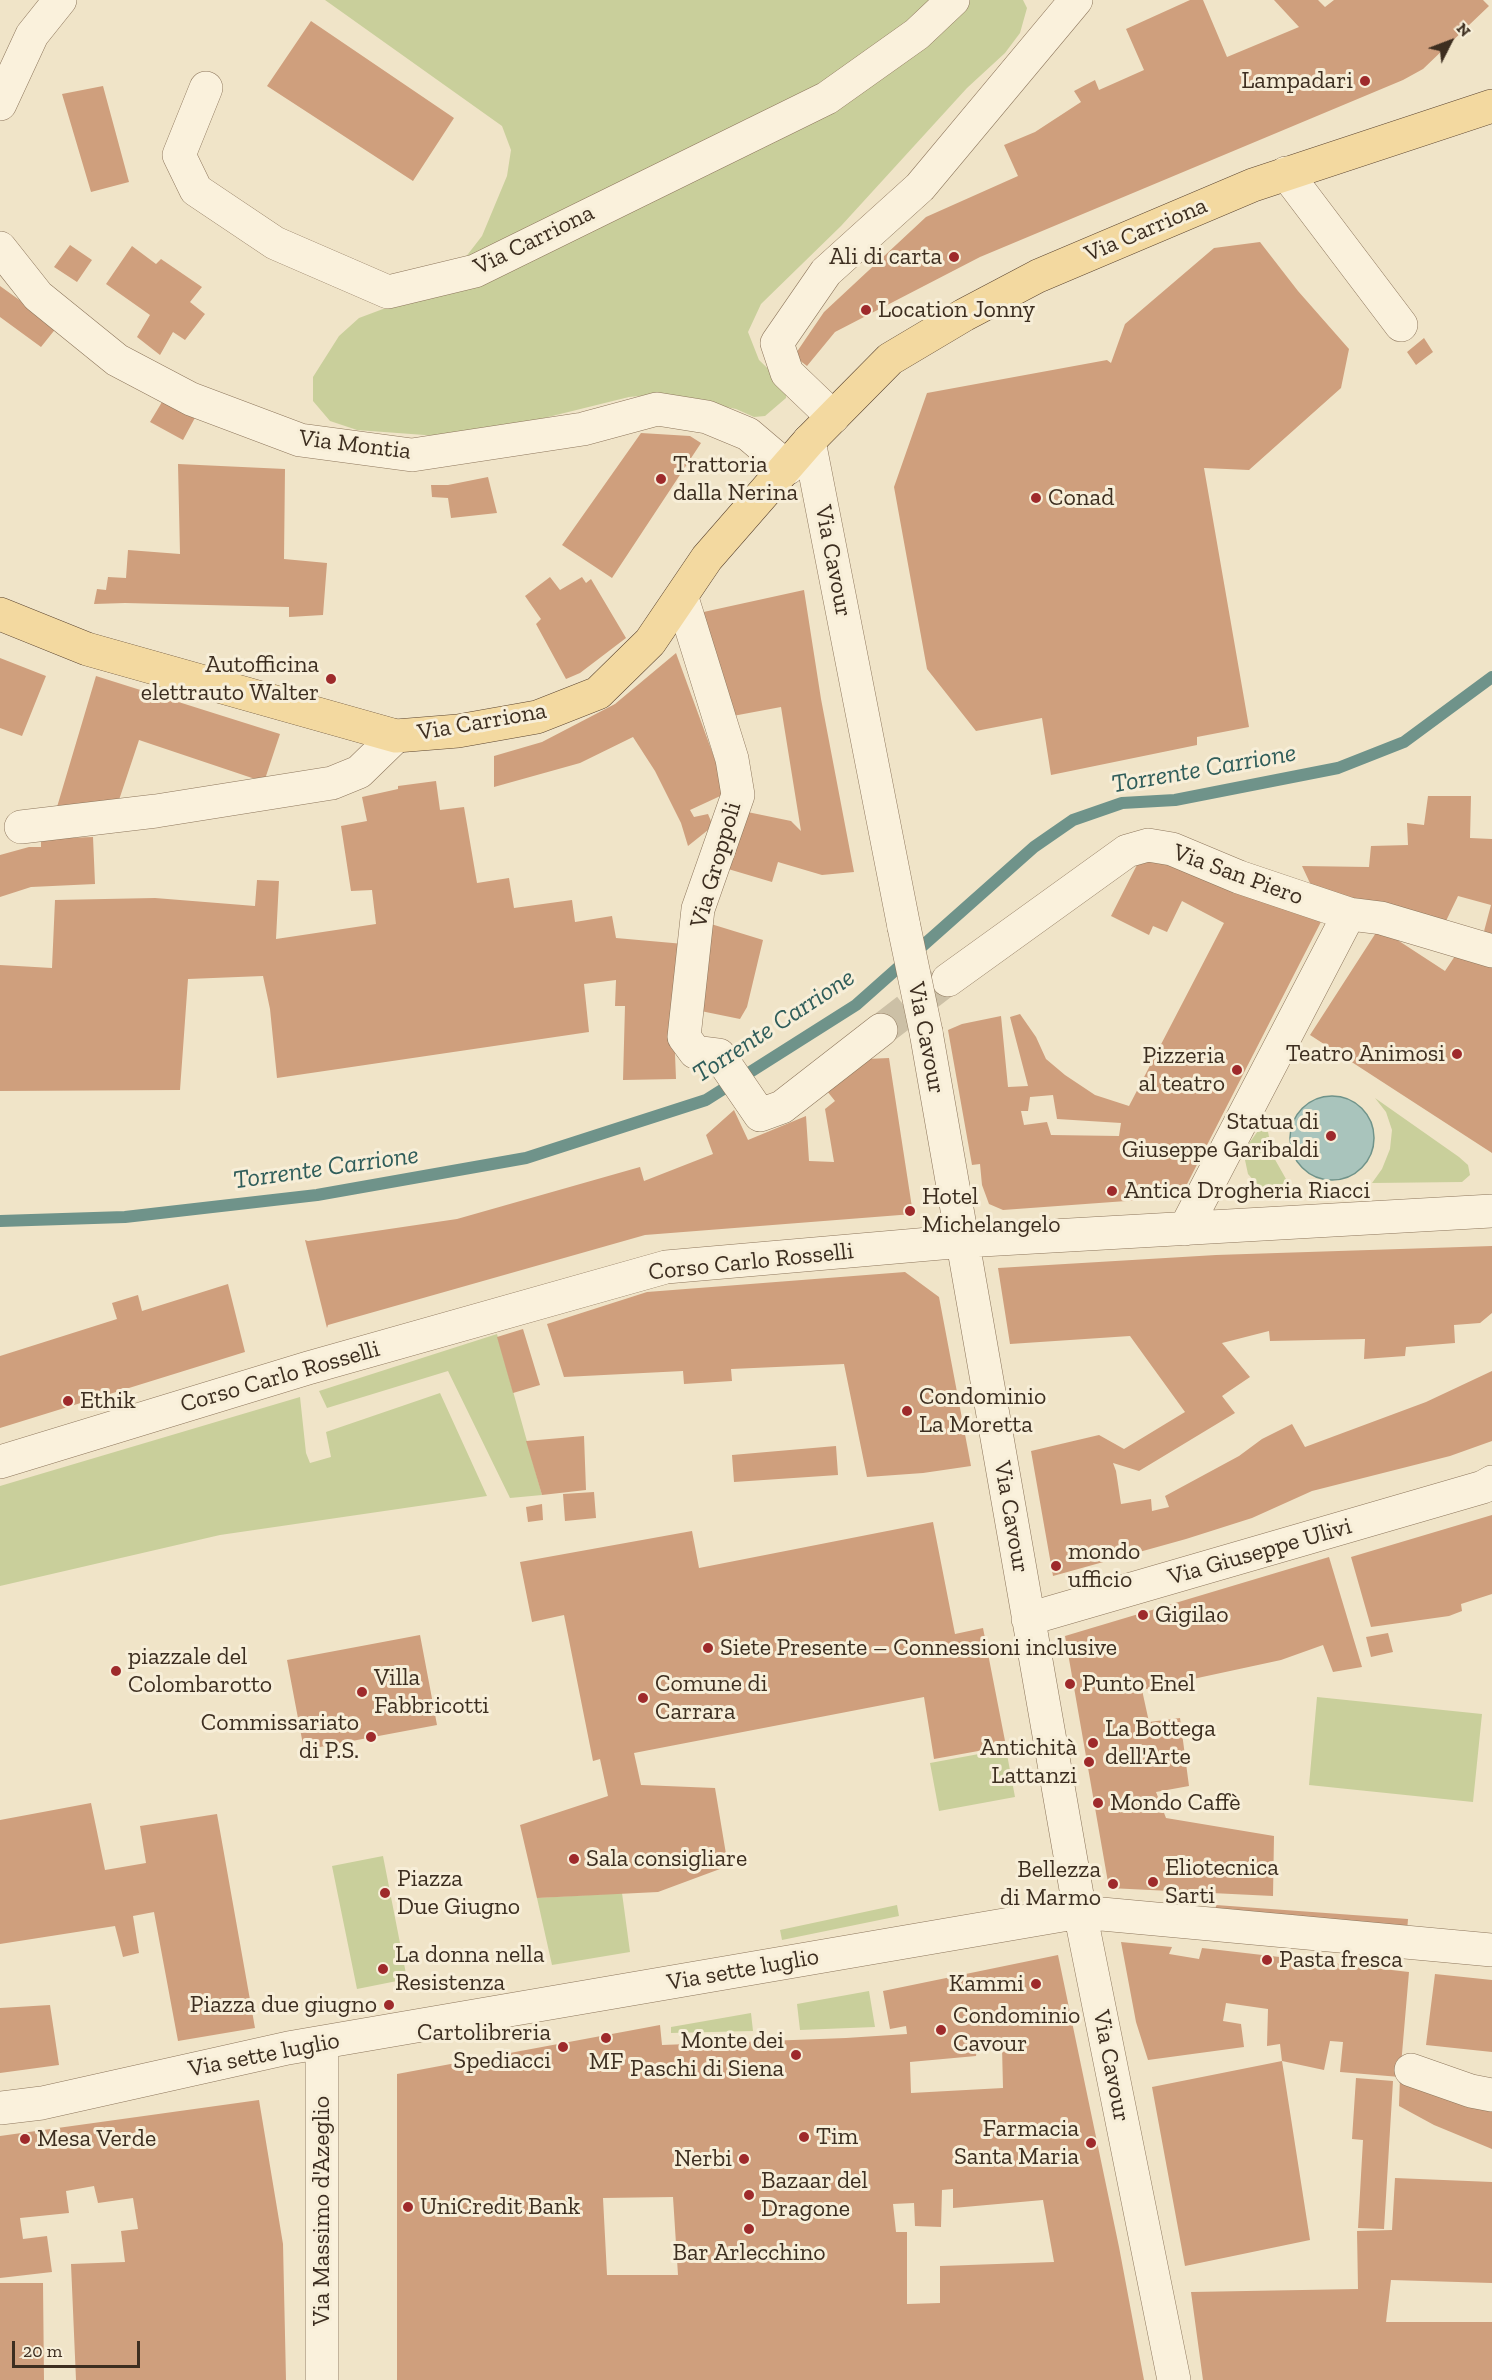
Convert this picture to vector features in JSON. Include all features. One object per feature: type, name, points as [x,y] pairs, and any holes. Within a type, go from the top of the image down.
[{"type":"main road","name":"Via Carriona","points":[[0,614],[79,646],[396,736],[458,731],[537,717],[598,693],[650,642],[707,558],[788,468],[809,441],[890,359],[964,315],[1038,276],[1253,185],[1492,106]]},
{"type":"street","points":[[0,104],[32,35],[60,0]]},
{"type":"street","name":"Via Carriona","points":[[206,88],[179,155],[196,190],[275,243],[388,292],[475,271],[827,98],[917,34],[953,0]]},
{"type":"street","points":[[833,417],[787,372],[777,343],[826,272],[920,187],[1076,0]]},
{"type":"street","points":[[1286,173],[1401,325]]},
{"type":"street","name":"Via Montia","points":[[0,248],[38,296],[117,360],[191,399],[300,441],[412,455],[583,429],[657,410],[707,417],[748,434],[788,468]]},
{"type":"street","name":"Via Cavour","points":[[809,441],[926,1032],[1080,1912],[1174,2380]]},
{"type":"street","name":"Via Groppoli","points":[[682,597],[732,759],[738,795],[698,909],[684,1036],[695,1052],[719,1055],[771,1111],[881,1030]]},
{"type":"street","name":"Via Carriona","points":[[21,827],[156,811],[332,783],[359,772],[396,736]]},
{"type":"street","name":"Via San Piero","points":[[948,980],[1127,851],[1148,845],[1172,849],[1239,877],[1349,914],[1381,918],[1492,951]]},
{"type":"street","points":[[1185,1229],[1349,914]]},
{"type":"street","name":"Corso Carlo Rosselli","points":[[0,1462],[308,1368],[666,1267],[964,1241],[1492,1211]]},
{"type":"street","name":"Via Giuseppe Ulivi","points":[[1028,1619],[1483,1487],[1492,1482]]},
{"type":"street","name":"Via sette luglio","points":[[0,2108],[42,2103],[277,2050],[1080,1912],[1492,1950]]},
{"type":"street","name":"Via Massimo d'Azeglio","points":[[322,2043],[322,2380]]},
{"type":"street","points":[[1411,2070],[1471,2091],[1492,2095]]},
{"type":"green space","points":[[325,0],[1023,0],[1027,8],[1020,33],[1005,53],[967,88],[841,226],[761,304],[748,332],[759,360],[787,387],[786,398],[765,416],[754,417],[736,409],[663,394],[629,397],[536,420],[438,436],[357,430],[330,421],[313,401],[313,377],[339,336],[359,318],[383,309],[409,304],[432,293],[451,276],[482,236],[507,176],[511,150],[502,126]]},
{"type":"green space","points":[[1375,1098],[1459,1157],[1468,1165],[1470,1175],[1462,1182],[1372,1183],[1382,1169],[1390,1149],[1392,1130],[1386,1112]]},
{"type":"green space","points":[[1263,1124],[1267,1127],[1273,1156],[1286,1179],[1282,1185],[1272,1189],[1265,1189],[1256,1183],[1248,1174],[1245,1160],[1247,1146]]},
{"type":"green space","points":[[497,1334],[542,1495],[510,1498],[448,1371],[327,1408],[319,1391]]},
{"type":"green space","points":[[440,1393],[487,1496],[220,1535],[0,1586],[0,1486],[300,1397],[306,1453],[310,1463],[331,1457],[326,1432]]},
{"type":"green space","points":[[1317,1697],[1482,1714],[1473,1802],[1309,1785]]},
{"type":"green space","points":[[1006,1749],[1015,1797],[939,1811],[930,1763]]},
{"type":"green space","points":[[383,1856],[407,1979],[357,1989],[332,1866]]},
{"type":"green space","points":[[622,1893],[630,1952],[552,1965],[537,1898]]},
{"type":"green space","points":[[897,1905],[899,1916],[782,1940],[780,1930]]},
{"type":"green space","points":[[869,1991],[875,2027],[800,2030],[797,2004]]},
{"type":"green space","points":[[751,2013],[753,2031],[671,2033],[671,2027]]},
{"type":"water","points":[[1332,1096],[1348,1099],[1362,1108],[1371,1122],[1374,1138],[1371,1154],[1362,1168],[1348,1177],[1332,1180],[1316,1177],[1302,1168],[1293,1154],[1290,1138],[1293,1122],[1302,1108],[1316,1099]]},
{"type":"building","points":[[1190,0],[1203,0],[1227,57],[1299,27],[1274,0],[1318,0],[1325,7],[1334,0],[1483,0],[1489,6],[1423,69],[1403,80],[980,257],[835,332],[807,366],[794,356],[824,312],[926,217],[1018,176],[1004,145],[1035,132],[1081,102],[1074,91],[1095,80],[1099,90],[1144,70],[1126,29]]},
{"type":"building","points":[[311,21],[454,118],[413,181],[267,86]]},
{"type":"building","points":[[103,86],[129,182],[91,192],[62,94]]},
{"type":"building","points":[[1260,242],[1298,291],[1349,349],[1341,388],[1249,470],[1204,468],[1249,727],[1197,737],[1197,745],[1051,775],[1042,718],[976,731],[927,669],[894,487],[927,393],[1107,360],[1111,363],[1125,324],[1214,248]]},
{"type":"building","points":[[70,245],[92,260],[77,282],[54,267]]},
{"type":"building","points":[[132,246],[156,264],[161,259],[202,287],[190,302],[205,314],[185,340],[173,332],[160,355],[137,337],[150,315],[106,284]]},
{"type":"building","points":[[0,286],[57,327],[41,347],[0,317]]},
{"type":"building","points":[[1424,338],[1433,352],[1416,365],[1407,352]]},
{"type":"building","points":[[165,397],[197,414],[183,440],[150,422]]},
{"type":"building","points":[[641,433],[690,436],[701,443],[612,578],[562,545]]},
{"type":"building","points":[[178,464],[285,469],[284,559],[327,563],[323,615],[289,617],[289,607],[94,604],[97,589],[106,590],[108,577],[126,578],[128,550],[180,554]]},
{"type":"building","points":[[488,477],[497,513],[451,518],[448,498],[432,497],[431,485],[448,485]]},
{"type":"building","points":[[550,577],[560,590],[582,577],[586,583],[591,579],[626,638],[580,673],[566,679],[536,624],[541,619],[525,596]]},
{"type":"building","points":[[804,590],[821,699],[854,872],[822,875],[778,862],[772,882],[718,866],[733,809],[791,821],[801,831],[781,707],[722,718],[699,613]]},
{"type":"building","points":[[676,653],[729,792],[690,810],[694,817],[708,814],[713,826],[688,846],[681,823],[655,771],[633,737],[580,763],[494,787],[494,756],[542,742],[615,704]]},
{"type":"building","points":[[0,658],[46,676],[22,736],[0,728]]},
{"type":"building","points":[[96,676],[280,734],[264,782],[139,740],[117,806],[57,807]]},
{"type":"building","points":[[436,781],[440,810],[464,807],[477,883],[509,878],[514,908],[572,900],[575,922],[612,916],[616,938],[684,944],[673,1004],[676,1079],[623,1080],[625,1006],[615,1006],[616,980],[584,984],[589,1032],[277,1078],[270,1009],[263,976],[188,979],[180,1090],[0,1091],[0,965],[52,968],[55,900],[155,898],[255,906],[257,880],[279,881],[276,939],[376,924],[372,890],[351,891],[341,826],[367,821],[362,797],[398,789],[398,786]]},
{"type":"building","points":[[1428,796],[1471,796],[1470,838],[1492,839],[1492,938],[1483,935],[1491,905],[1458,896],[1446,921],[1316,896],[1302,866],[1369,867],[1371,846],[1408,845],[1407,823],[1424,825]]},
{"type":"building","points":[[93,837],[95,884],[31,887],[0,897],[0,855],[29,847],[41,847],[41,839]]},
{"type":"building","points":[[1143,853],[1325,914],[1183,1192],[1140,1200],[1003,1210],[989,1204],[982,1185],[980,1164],[972,1165],[948,1030],[962,1024],[1001,1016],[1008,1087],[1028,1086],[1010,1017],[1020,1014],[1036,1037],[1046,1059],[1095,1095],[1129,1106],[1224,923],[1182,901],[1167,932],[1153,926],[1149,935],[1111,916]],"holes":[[[1053,1095],[1057,1119],[1121,1123],[1119,1136],[1051,1135],[1047,1122],[1024,1125],[1021,1111],[1028,1111],[1030,1097]]]},
{"type":"building","points":[[711,924],[763,940],[747,1007],[740,1019],[691,1009]]},
{"type":"building","points":[[1379,928],[1445,971],[1457,953],[1492,964],[1492,1153],[1310,1035]]},
{"type":"building","points":[[889,1058],[913,1214],[645,1235],[328,1325],[327,1328],[305,1240],[457,1219],[640,1167],[644,1181],[713,1154],[706,1135],[734,1110],[748,1140],[806,1116],[809,1161],[834,1162],[825,1109],[835,1101],[827,1091],[866,1059]]},
{"type":"building","points":[[1492,1246],[1492,1313],[1480,1323],[1454,1325],[1455,1343],[1406,1347],[1405,1356],[1364,1359],[1365,1339],[1270,1341],[1269,1331],[1222,1343],[1250,1377],[1222,1396],[1235,1413],[1139,1471],[1113,1463],[1121,1504],[1151,1499],[1152,1511],[1169,1507],[1165,1496],[1292,1424],[1305,1447],[1426,1402],[1492,1371],[1492,1441],[1450,1456],[1312,1491],[1252,1518],[1053,1576],[1031,1451],[1099,1435],[1124,1449],[1185,1412],[1130,1336],[1010,1344],[998,1268],[1216,1255]]},
{"type":"building","points":[[905,1272],[939,1297],[971,1466],[923,1473],[867,1477],[844,1364],[731,1369],[732,1381],[684,1384],[683,1371],[564,1377],[547,1324],[647,1292]]},
{"type":"building","points":[[228,1284],[245,1352],[0,1428],[0,1356],[117,1319],[112,1303],[138,1295],[142,1311]]},
{"type":"building","points":[[523,1329],[540,1385],[513,1393],[497,1337]]},
{"type":"building","points":[[584,1436],[586,1490],[542,1495],[526,1441]]},
{"type":"building","points":[[836,1446],[838,1475],[734,1482],[732,1455]]},
{"type":"building","points":[[594,1492],[596,1518],[565,1521],[563,1494]]},
{"type":"building","points":[[542,1504],[543,1520],[528,1522],[526,1507]]},
{"type":"building","points":[[1492,1515],[1492,1594],[1461,1604],[1462,1611],[1449,1616],[1371,1627],[1351,1557]]},
{"type":"building","points":[[933,1522],[955,1634],[983,1628],[1006,1746],[934,1759],[924,1697],[634,1753],[641,1785],[715,1788],[728,1866],[658,1892],[537,1898],[520,1825],[608,1796],[600,1759],[593,1761],[564,1615],[532,1622],[520,1562],[692,1531],[699,1568]]},
{"type":"building","points":[[1329,1557],[1362,1667],[1333,1672],[1323,1645],[1281,1660],[1142,1690],[1149,1722],[1180,1718],[1189,1786],[1156,1792],[1166,1818],[1274,1836],[1273,1896],[1109,1888],[1065,1636]]},
{"type":"building","points":[[1388,1633],[1393,1652],[1371,1657],[1366,1637]]},
{"type":"building","name":"Villa Fabbricotti","points":[[420,1635],[437,1725],[304,1750],[287,1660]]},
{"type":"building","points":[[91,1803],[105,1870],[146,1863],[140,1826],[217,1814],[255,2028],[178,2041],[154,1912],[133,1916],[139,1953],[123,1957],[115,1926],[0,1944],[0,1820]]},
{"type":"building","points":[[1216,1905],[1408,1919],[1407,1932],[1215,1917]]},
{"type":"building","points":[[1121,1942],[1172,1947],[1169,1954],[1199,1959],[1202,1948],[1409,1972],[1400,2077],[1340,2072],[1343,2042],[1330,2041],[1324,2070],[1282,2061],[1280,2044],[1267,2046],[1268,2009],[1226,2003],[1223,2021],[1241,2024],[1244,2047],[1148,2060],[1136,2022]]},
{"type":"building","points":[[1058,1955],[1119,2247],[1144,2380],[397,2380],[397,2074],[660,2025],[662,2045],[907,2034],[906,2026],[890,2029],[883,1991]],"holes":[[[1002,2047],[1003,2088],[911,2093],[910,2062],[976,2056],[977,2048]],[[953,2189],[953,2208],[1043,2200],[1054,2262],[940,2266],[940,2303],[907,2304],[907,2232],[896,2232],[893,2204],[914,2203],[915,2226],[941,2227],[942,2190]],[[673,2197],[678,2275],[607,2275],[603,2198]]]},
{"type":"building","points":[[1435,1974],[1492,1980],[1492,2052],[1426,2045]]},
{"type":"building","points":[[50,2005],[59,2065],[0,2073],[0,2008]]},
{"type":"building","points":[[1282,2061],[1310,2240],[1185,2266],[1152,2087]]},
{"type":"building","points":[[1400,2077],[1492,2108],[1492,2149],[1434,2125],[1399,2106]]},
{"type":"building","points":[[1356,2078],[1393,2081],[1384,2229],[1358,2228],[1363,2140],[1352,2139]]},
{"type":"building","points":[[259,2100],[283,2244],[286,2380],[76,2380],[71,2264],[125,2262],[121,2231],[138,2229],[133,2198],[98,2203],[94,2186],[66,2191],[69,2213],[20,2218],[23,2239],[47,2236],[52,2272],[0,2278],[0,2136]]},
{"type":"building","points":[[1395,2178],[1492,2182],[1492,2283],[1391,2280],[1386,2322],[1492,2322],[1492,2380],[1203,2380],[1191,2292],[1358,2289],[1357,2231],[1392,2230]]},
{"type":"building","points":[[0,2283],[43,2283],[44,2380],[0,2380]]},
{"type":"waterway","name":"Torrente Carrione","points":[[0,1221],[125,1217],[317,1195],[526,1158],[706,1100],[856,1005],[1034,847],[1073,820],[1122,803],[1175,800],[1338,768],[1404,742],[1492,677]]},
{"type":"tunnel","points":[[881,1030],[941,984]]},
{"type":"place","name":"Lampadari","points":[[1365,81]]},
{"type":"place","name":"Ali di carta","points":[[954,257]]},
{"type":"place","name":"Location Jonny","points":[[866,310]]},
{"type":"place","name":"Trattoria dalla Nerina","points":[[661,479]]},
{"type":"place","name":"Conad","points":[[1036,498]]},
{"type":"place","name":"Autofficina elettrauto Walter","points":[[331,679]]},
{"type":"place","name":"Teatro Animosi","points":[[1457,1054]]},
{"type":"place","name":"Pizzeria al teatro","points":[[1237,1070]]},
{"type":"place","name":"Statua di Giuseppe Garibaldi","points":[[1331,1136]]},
{"type":"place","name":"Antica Drogheria Riacci","points":[[1112,1191]]},
{"type":"place","name":"Hotel Michelangelo","points":[[910,1211]]},
{"type":"place","name":"Ethik","points":[[68,1401]]},
{"type":"place","name":"Condominio La Moretta","points":[[907,1411]]},
{"type":"place","name":"mondo ufficio","points":[[1056,1566]]},
{"type":"place","name":"Gigilao","points":[[1143,1615]]},
{"type":"place","name":"Siete Presente – Connessioni inclusive","points":[[708,1648]]},
{"type":"place","name":"piazzale del Colombarotto","points":[[116,1671]]},
{"type":"place","name":"Punto Enel","points":[[1070,1684]]},
{"type":"place","name":"Villa Fabbricotti","points":[[362,1692]]},
{"type":"place","name":"Comune di Carrara","points":[[643,1698]]},
{"type":"place","name":"Commissariato di P.S.","points":[[371,1737]]},
{"type":"place","name":"La Bottega dell'Arte","points":[[1093,1743]]},
{"type":"place","name":"Antichità Lattanzi","points":[[1089,1762]]},
{"type":"place","name":"Mondo Caffè","points":[[1098,1803]]},
{"type":"place","name":"Sala consigliare","points":[[574,1859]]},
{"type":"place","name":"Eliotecnica Sarti","points":[[1153,1882]]},
{"type":"place","name":"Bellezza di Marmo","points":[[1113,1884]]},
{"type":"place","name":"Piazza Due Giugno","points":[[385,1893]]},
{"type":"place","name":"Pasta fresca","points":[[1267,1960]]},
{"type":"place","name":"La donna nella Resistenza","points":[[383,1969]]},
{"type":"place","name":"Kammi","points":[[1036,1984]]},
{"type":"place","name":"Piazza due giugno","points":[[389,2005]]},
{"type":"place","name":"Condominio Cavour","points":[[941,2030]]},
{"type":"place","name":"MF","points":[[606,2038]]},
{"type":"place","name":"Cartolibreria Spediacci","points":[[563,2047]]},
{"type":"place","name":"Monte dei Paschi di Siena","points":[[796,2055]]},
{"type":"place","name":"Tim","points":[[804,2137]]},
{"type":"place","name":"Mesa Verde","points":[[25,2139]]},
{"type":"place","name":"Farmacia Santa Maria","points":[[1091,2143]]},
{"type":"place","name":"Nerbi","points":[[744,2159]]},
{"type":"place","name":"Bazaar del Dragone","points":[[749,2195]]},
{"type":"place","name":"UniCredit Bank","points":[[408,2207]]},
{"type":"place","name":"Bar Arlecchino","points":[[749,2229]]}]
